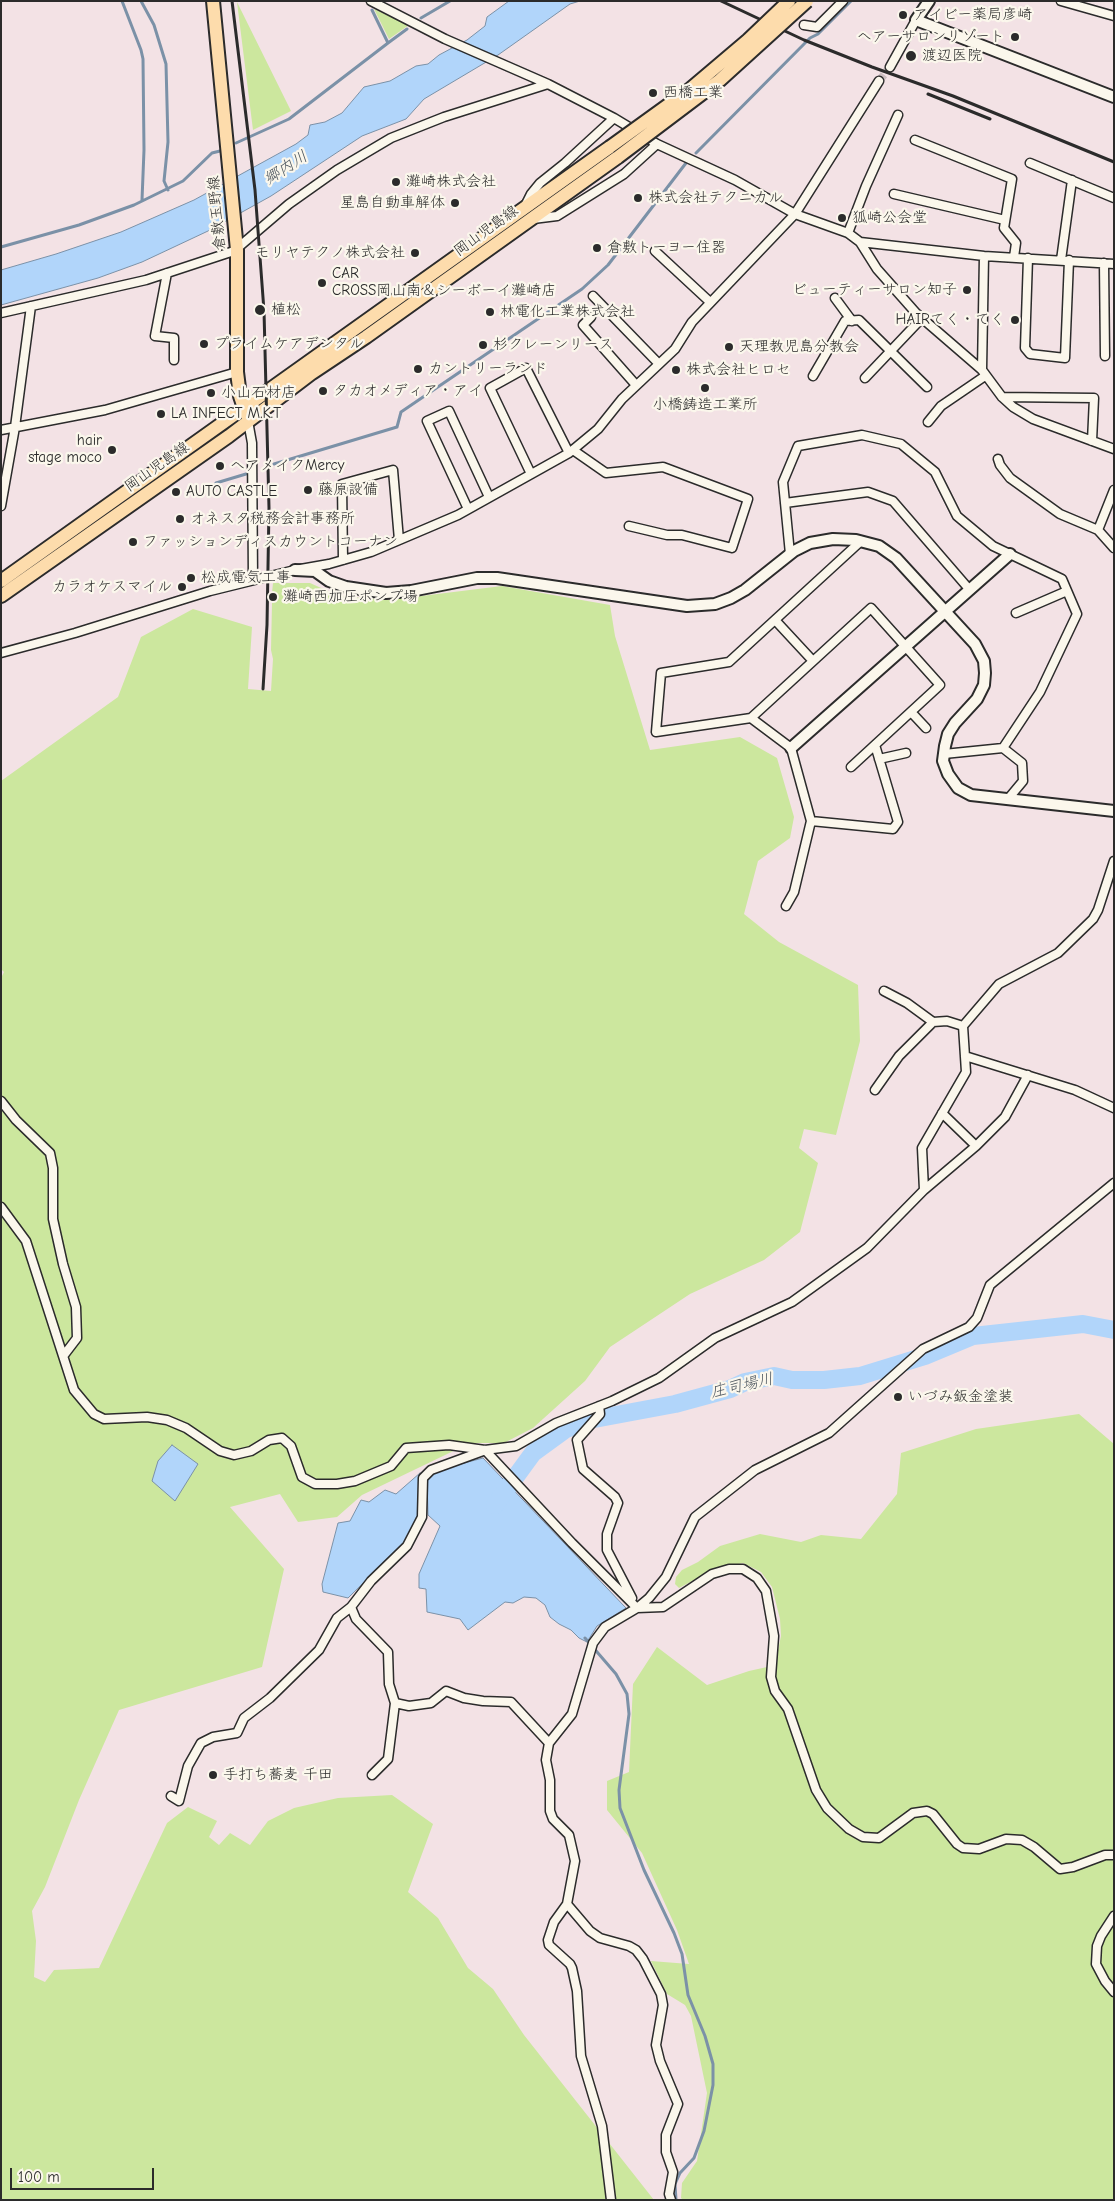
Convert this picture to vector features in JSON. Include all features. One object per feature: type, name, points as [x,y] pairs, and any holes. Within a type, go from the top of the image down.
[{"type":"main road","name":"倉敷玉野線","points":[[213,1],[236,246],[237,372],[248,421]]},
{"type":"main road","name":"岡山児島線","points":[[614,152],[748,40],[789,1]]},
{"type":"main road","name":"岡山児島線","points":[[144,488],[248,421],[527,214],[720,80],[807,1]]},
{"type":"main road","name":"岡山児島線","points":[[1,596],[144,488],[244,408],[472,254]]},
{"type":"main road","name":"岡山児島線","points":[[1,581],[90,527]]},
{"type":"street","points":[[371,1],[444,39],[548,84],[614,118],[657,144],[735,180],[795,214],[848,233],[860,242],[877,269],[922,318],[984,373],[1002,397],[1033,419],[1114,449]]},
{"type":"street","points":[[804,26],[817,27],[843,1]]},
{"type":"street","points":[[890,67],[916,20],[929,1]]},
{"type":"street","points":[[1061,1],[1114,16]]},
{"type":"street","points":[[916,20],[1114,97]]},
{"type":"street","points":[[1,652],[75,633],[210,591],[371,552],[468,509],[571,452],[598,429],[636,385],[675,350],[692,322],[795,214],[879,81]]},
{"type":"street","points":[[1,313],[146,280],[236,246],[289,204],[337,170],[391,138],[444,117],[548,84]]},
{"type":"street","points":[[848,233],[866,186],[898,114]]},
{"type":"street","points":[[614,118],[540,183],[531,194],[527,214],[557,216],[624,174],[657,144]]},
{"type":"street","points":[[916,140],[1012,180],[1004,228],[1016,243],[1014,257]]},
{"type":"street","points":[[1030,163],[1114,198]]},
{"type":"street","points":[[1028,258],[1025,348],[1030,354],[1065,358],[1065,260],[1072,180]]},
{"type":"street","points":[[894,194],[1005,220]]},
{"type":"street","points":[[860,242],[984,256],[1114,264]]},
{"type":"street","points":[[655,251],[710,302]]},
{"type":"street","points":[[984,256],[984,373]]},
{"type":"street","points":[[1104,263],[1105,356]]},
{"type":"street","points":[[167,273],[155,336],[174,338],[174,360]]},
{"type":"street","points":[[593,296],[659,364]]},
{"type":"street","points":[[835,298],[852,320]]},
{"type":"street","points":[[1,506],[15,427],[31,306]]},
{"type":"street","points":[[591,317],[584,325],[636,385]]},
{"type":"street","points":[[864,378],[922,318]]},
{"type":"street","points":[[812,376],[845,321],[859,320],[927,387]]},
{"type":"street","points":[[531,474],[490,388],[526,368],[571,452],[606,473],[663,466],[748,500],[732,548],[682,535],[667,535],[629,526]]},
{"type":"street","points":[[1,430],[105,410],[237,372]]},
{"type":"street","points":[[928,422],[941,406],[984,373]]},
{"type":"street","points":[[1002,397],[1094,398],[1092,441]]},
{"type":"street","points":[[468,509],[426,421],[449,410],[489,497]]},
{"type":"street","points":[[248,421],[252,444],[253,580]]},
{"type":"street","points":[[790,554],[783,482],[798,446],[862,435],[901,444],[935,472],[957,516],[993,546],[1062,579],[1077,614],[1040,692],[1003,748]]},
{"type":"street","points":[[998,459],[1000,465],[1010,478],[1060,514],[1098,530],[1114,548]]},
{"type":"street","points":[[343,560],[342,484],[392,470],[399,540]]},
{"type":"street","points":[[1098,530],[1114,490]]},
{"type":"street","points":[[785,503],[868,492],[893,501],[969,589]]},
{"type":"street","points":[[295,570],[315,571],[329,581],[346,587],[386,593],[412,591],[477,578],[497,578],[687,606],[715,604],[731,598],[790,554],[810,543],[833,539],[861,541],[879,546],[896,558],[975,644],[984,661],[984,685],[977,699],[955,723],[948,734],[943,761],[948,774],[958,788],[971,796],[1114,811]]},
{"type":"street","points":[[851,767],[940,685],[871,608],[751,718],[656,732],[661,673],[729,662],[861,541]]},
{"type":"street","points":[[791,748],[1010,554]]},
{"type":"street","points":[[1016,613],[1067,591]]},
{"type":"street","points":[[774,620],[813,661]]},
{"type":"street","points":[[911,712],[926,728]]},
{"type":"street","points":[[751,718],[791,748],[810,821],[794,892],[786,906]]},
{"type":"street","points":[[810,821],[892,829],[898,822],[875,745]]},
{"type":"street","points":[[944,754],[1003,748],[1022,763],[1023,781],[1008,800]]},
{"type":"street","points":[[879,759],[906,753]]},
{"type":"street","points":[[924,1190],[922,1148],[966,1072],[963,1026],[999,984],[1058,953],[1093,919],[1098,910],[1114,861]]},
{"type":"street","points":[[884,992],[907,1003],[933,1022],[947,1021],[963,1026]]},
{"type":"street","points":[[875,1090],[899,1056],[933,1022]]},
{"type":"street","points":[[965,1056],[1075,1090],[1114,1108]]},
{"type":"street","points":[[170,1796],[179,1801],[188,1766],[201,1743],[213,1737],[237,1733],[244,1718],[270,1698],[319,1650],[337,1618],[351,1607],[371,1581],[408,1546],[422,1517],[423,1478],[431,1470],[485,1450],[516,1446],[556,1423],[599,1406],[659,1378],[715,1338],[792,1302],[867,1248],[924,1190],[976,1146],[1005,1117],[1028,1075]]},
{"type":"street","points":[[1,1100],[16,1120],[50,1154],[53,1168],[53,1219],[62,1264],[76,1307],[77,1338],[64,1355]]},
{"type":"street","points":[[942,1113],[976,1146]]},
{"type":"street","points":[[610,2200],[602,2126],[581,2056],[577,1991],[572,1968],[549,1945],[548,1940],[554,1922],[566,1904],[574,1871],[574,1851],[569,1834],[553,1819],[550,1811],[550,1780],[546,1767],[549,1743],[572,1714],[592,1646],[605,1627],[637,1608],[649,1598],[666,1577],[695,1517],[755,1470],[829,1434],[923,1349],[969,1328],[977,1318],[990,1285],[1114,1183]]},
{"type":"street","points":[[1,1207],[26,1241],[74,1390],[94,1414],[104,1419],[147,1416],[167,1420],[186,1428],[220,1451],[234,1455],[250,1451],[269,1440],[282,1438],[291,1446],[302,1478],[315,1484],[337,1484],[356,1481],[392,1466],[406,1448],[449,1446],[485,1450],[572,1543],[637,1608],[663,1607],[712,1574],[729,1569],[744,1569],[757,1578],[766,1591],[774,1636],[771,1677],[775,1691],[788,1710],[816,1790],[827,1808],[849,1829],[863,1837],[878,1838],[913,1813],[927,1811],[933,1814],[957,1844],[963,1848],[979,1849],[1006,1839],[1022,1840],[1034,1846],[1060,1869],[1073,1867],[1106,1856],[1114,1856]]},
{"type":"street","points":[[599,1406],[600,1414],[577,1440],[582,1469],[615,1497],[618,1503],[607,1534],[607,1550],[637,1608]]},
{"type":"street","points":[[351,1607],[356,1619],[388,1652],[389,1684],[395,1703],[388,1759],[372,1775]]},
{"type":"street","points":[[395,1703],[409,1706],[431,1703],[446,1691],[464,1698],[511,1702],[549,1743]]},
{"type":"street","points":[[566,1904],[590,1931],[600,1938],[629,1946],[636,1950],[643,1959],[661,1994],[663,2006],[656,2045],[660,2061],[678,2104],[666,2135],[666,2152],[672,2172],[669,2194],[671,2200]]},
{"type":"street","points":[[1114,1916],[1097,1946],[1096,1964],[1104,1981],[1114,1992]]},
{"type":"green space","points":[[237,2],[291,111],[253,130]]},
{"type":"green space","points":[[374,9],[409,25],[389,39]]},
{"type":"green space","points":[[273,583],[310,583],[339,596],[389,600],[502,586],[610,605],[615,636],[650,750],[740,737],[777,758],[794,817],[790,838],[758,861],[744,914],[779,942],[858,985],[860,1041],[836,1135],[804,1129],[799,1148],[818,1163],[800,1232],[764,1260],[690,1294],[610,1347],[585,1381],[533,1428],[504,1443],[470,1443],[362,1495],[337,1517],[298,1522],[280,1494],[230,1507],[284,1569],[262,1667],[119,1710],[79,1800],[45,1887],[32,1911],[36,1941],[34,1977],[45,1982],[54,1970],[99,1968],[167,1823],[188,1807],[217,1821],[209,1837],[219,1845],[230,1833],[250,1845],[268,1821],[294,1808],[338,1798],[392,1795],[433,1824],[408,1892],[438,1918],[468,1968],[493,1989],[524,2035],[654,2200],[1,2200],[1,978],[4,972],[1,969],[1,781],[118,697],[141,637],[193,609],[252,627],[248,689],[271,691],[273,659],[271,650],[272,603],[277,602],[277,594],[272,593]]},
{"type":"green space","points":[[1079,1414],[1114,1444],[1114,2200],[683,2200],[681,2198],[682,2183],[697,2161],[707,2093],[691,2016],[685,2005],[667,1994],[651,1961],[689,1964],[677,1930],[642,1853],[607,1810],[607,1781],[629,1772],[633,1684],[657,1647],[707,1685],[767,1667],[777,1655],[781,1636],[780,1619],[772,1587],[761,1572],[743,1563],[713,1570],[679,1588],[675,1584],[676,1577],[682,1570],[698,1562],[720,1546],[760,1534],[801,1542],[821,1535],[861,1539],[897,1494],[901,1453],[976,1429]]},
{"type":"water","name":"郷内川","points":[[509,1],[580,1],[570,4],[498,55],[424,99],[406,119],[362,136],[271,196],[208,231],[142,262],[98,278],[1,305],[1,270],[121,232],[194,200],[296,144],[308,135],[310,125],[325,122],[342,113],[364,87],[390,81],[416,66],[428,64],[439,55],[467,40],[485,26],[487,17]]},
{"type":"water","points":[[172,1445],[198,1464],[175,1501],[152,1481],[158,1461]]},
{"type":"water","points":[[483,1458],[626,1608],[597,1626],[587,1642],[550,1617],[545,1605],[536,1598],[524,1597],[513,1603],[505,1602],[468,1630],[460,1619],[427,1612],[426,1589],[419,1588],[419,1574],[440,1526],[428,1515],[427,1477],[438,1470]]},
{"type":"water","points":[[420,1473],[418,1518],[403,1544],[348,1598],[323,1592],[322,1584],[338,1523],[350,1521],[361,1500],[369,1502],[385,1490],[396,1494]]},
{"type":"waterway","points":[[122,1],[143,59],[144,150],[142,200]]},
{"type":"waterway","points":[[141,1],[154,25],[166,64],[168,142],[164,181],[168,190]]},
{"type":"waterway","points":[[421,18],[450,1]]},
{"type":"waterway","points":[[696,153],[810,38],[818,34],[851,1]]},
{"type":"waterway","points":[[236,143],[289,119],[388,43],[372,10]]},
{"type":"waterway","points":[[388,43],[407,29]]},
{"type":"waterway","points":[[1,247],[79,225],[134,205],[183,181],[212,153],[220,151]]},
{"type":"waterway","points":[[274,464],[397,427],[401,412],[582,289],[608,265],[686,163]]},
{"type":"waterway","points":[[216,483],[246,474]]},
{"type":"waterway","name":"庄司場川","points":[[495,1505],[533,1453],[566,1429],[589,1420],[675,1404],[730,1389],[745,1382],[774,1376],[792,1380],[824,1380],[860,1376],[925,1356],[973,1336],[1083,1324],[1114,1330]]},
{"type":"waterway","points":[[585,1638],[616,1674],[627,1694],[629,1714],[619,1790],[620,1808],[644,1870],[682,1954],[688,1995],[705,2036],[713,2064],[713,2085],[704,2131],[694,2158],[680,2173],[675,2184],[676,2200]]},
{"type":"tunnel","points":[[879,81],[890,67]]},
{"type":"railway","points":[[232,1],[255,190],[264,311],[269,508],[267,625],[263,689]]},
{"type":"railway","points":[[721,1],[804,40],[953,96],[1114,162]]},
{"type":"railway","points":[[928,94],[990,119]]},
{"type":"place","name":"アイビー薬局彦崎","points":[[903,15]]},
{"type":"place","name":"ヘアーサロンリゾート","points":[[1015,37]]},
{"type":"place","name":"渡辺医院","points":[[911,56]]},
{"type":"place","name":"西橋工業","points":[[653,93]]},
{"type":"place","name":"灘崎株式会社","points":[[396,182]]},
{"type":"place","name":"株式会社テクニカル","points":[[638,198]]},
{"type":"place","name":"星島自動車解体","points":[[455,203]]},
{"type":"place","name":"狐崎公会堂","points":[[842,218]]},
{"type":"place","name":"倉敷トーヨー住器","points":[[597,248]]},
{"type":"place","name":"モリヤテクノ株式会社","points":[[415,253]]},
{"type":"place","name":"CAR CROSS岡山南＆シーボーイ灘崎店","points":[[322,283]]},
{"type":"place","name":"ビューティーサロン知子","points":[[967,290]]},
{"type":"place","name":"植松","points":[[260,310]]},
{"type":"place","name":"林電化工業株式会社","points":[[490,312]]},
{"type":"place","name":"HAIRてく・てく","points":[[1015,320]]},
{"type":"place","name":"プライムケアデンタル","points":[[204,344]]},
{"type":"place","name":"杉クレーンリース","points":[[483,345]]},
{"type":"place","name":"天理教児島分教会","points":[[729,347]]},
{"type":"place","name":"カントリーランド","points":[[418,369]]},
{"type":"place","name":"株式会社ヒロセ","points":[[676,370]]},
{"type":"place","name":"小橋鋳造工業所","points":[[705,388]]},
{"type":"place","name":"タカオメディア・アイ","points":[[323,391]]},
{"type":"place","name":"小山石材店","points":[[211,393]]},
{"type":"place","name":"LA INFECT M.K.T","points":[[161,414]]},
{"type":"place","name":"hair stage moco","points":[[112,450]]},
{"type":"place","name":"ヘアメイクMercy","points":[[220,466]]},
{"type":"place","name":"藤原設備","points":[[308,490]]},
{"type":"place","name":"AUTO CASTLE","points":[[176,492]]},
{"type":"place","name":"オネスタ税務会計事務所","points":[[180,519]]},
{"type":"place","name":"ファッションディスカウントコーナン","points":[[133,542]]},
{"type":"place","name":"松成電気工事","points":[[191,578]]},
{"type":"place","name":"カラオケスマイル","points":[[182,587]]},
{"type":"place","name":"灘崎西加圧ポンプ場","points":[[273,597]]},
{"type":"place","name":"いづみ鈑金塗装","points":[[898,1397]]},
{"type":"place","name":"手打ち蕎麦 千田","points":[[213,1775]]}]
